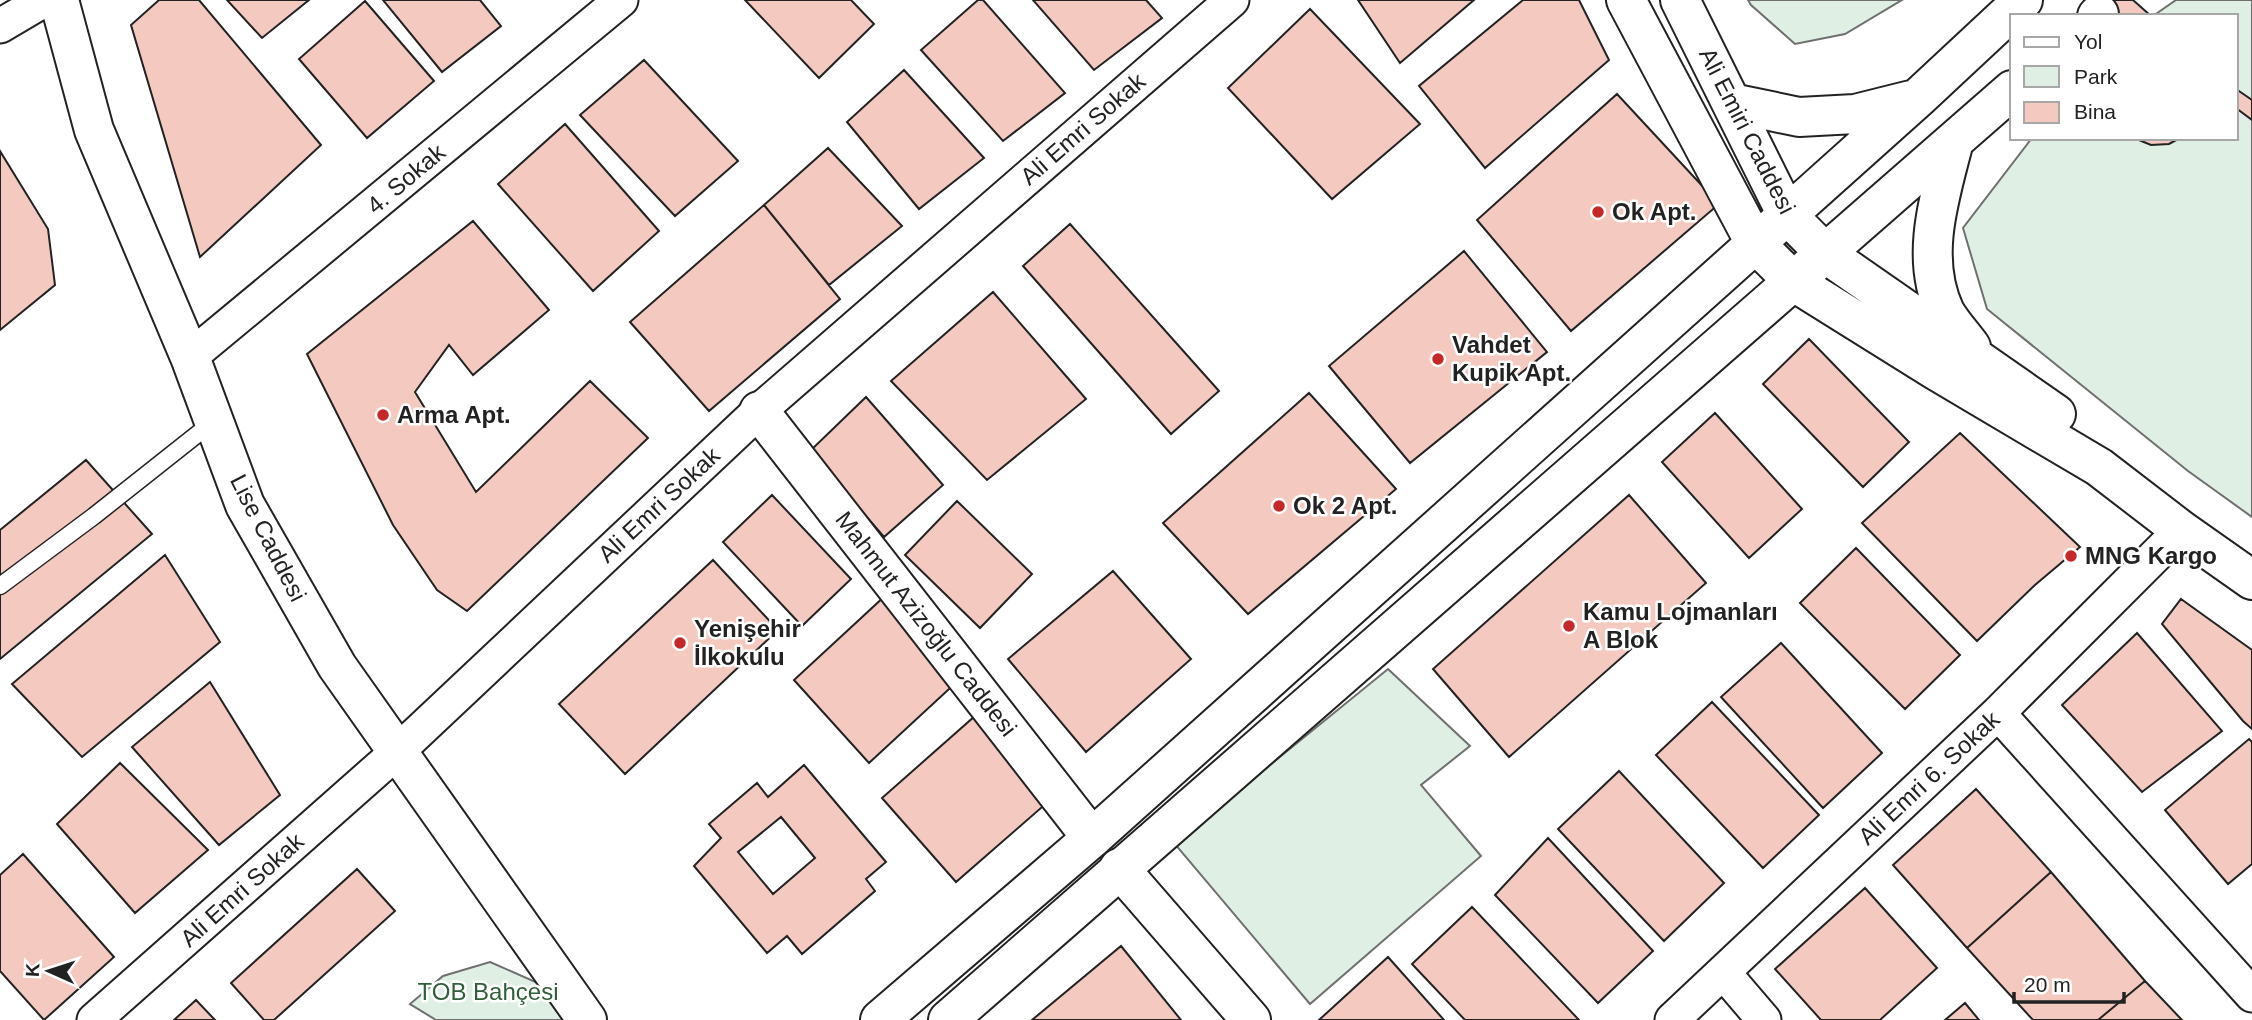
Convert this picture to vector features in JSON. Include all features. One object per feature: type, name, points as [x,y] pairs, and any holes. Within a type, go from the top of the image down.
[{"type":"main road","name":"Lise Caddesi","points":[[59,0],[94,130],[190,357],[245,505],[337,666],[587,1020]]},
{"type":"main road","points":[[1626,0],[1755,243],[1794,282],[1935,370],[2099,467],[2252,580]]},
{"type":"main road","name":"Ali Emiri Caddesi","points":[[1680,0],[1787,215],[1826,254],[2069,424],[2099,467]]},
{"type":"main road","points":[[880,1020],[1092,838],[1919,97],[2023,0]]},
{"type":"main road","points":[[948,1020],[2010,92]]},
{"type":"main road","points":[[1732,103],[1799,117],[1855,114],[1919,97]]},
{"type":"main road","points":[[1954,141],[1935,215],[1932,270],[1946,312],[1982,363]]},
{"type":"main road","name":"Mahmut Azizoğlu Caddesi","points":[[759,411],[1092,838]]},
{"type":"main road","points":[[1119,869],[1251,1020]]},
{"type":"street","points":[[0,26],[44,0]]},
{"type":"street","name":"4. Sokak","points":[[190,357],[621,0]]},
{"type":"street","name":"Ali Emri Sokak","points":[[94,1020],[397,752],[759,411],[1231,0]]},
{"type":"street","name":"Ali Emri 6. Sokak","points":[[1672,1020],[1997,713],[2181,530]]},
{"type":"street","points":[[1997,713],[2252,995]]},
{"type":"street","points":[[1723,972],[1764,1020]]},
{"type":"lane","points":[[0,586],[214,421]]},
{"type":"green space","points":[[1748,0],[1902,0],[1845,34],[1795,44]]},
{"type":"green space","points":[[2176,0],[2252,0],[2252,517],[2188,471],[1987,309],[1963,228],[2030,140],[2238,140],[2238,14],[2156,14]]},
{"type":"green space","points":[[1388,669],[1470,746],[1421,785],[1481,856],[1310,1004],[1174,843]]},
{"type":"green space","name":"TOB Bahçesi","points":[[490,962],[547,987],[575,1020],[436,1020],[410,1004],[443,976]]},
{"type":"building","points":[[159,0],[199,0],[321,145],[200,257],[131,25]]},
{"type":"building","points":[[227,0],[309,0],[262,38]]},
{"type":"building","points":[[383,0],[480,0],[501,26],[442,72]]},
{"type":"building","points":[[745,0],[851,0],[874,24],[819,78]]},
{"type":"building","points":[[978,0],[983,0],[1065,93],[1003,141],[921,50]]},
{"type":"building","points":[[1033,0],[1146,0],[1162,18],[1094,70]]},
{"type":"building","points":[[1358,0],[1474,0],[1400,63]]},
{"type":"building","points":[[1523,0],[1579,0],[1609,60],[1485,168],[1419,86]]},
{"type":"building","points":[[2096,0],[2133,0],[2149,14],[2111,14]]},
{"type":"building","points":[[365,1],[434,81],[367,138],[299,59]]},
{"type":"building","points":[[1310,9],[1420,124],[1332,199],[1228,88]]},
{"type":"building","points":[[644,60],[738,161],[675,216],[580,115]]},
{"type":"building","points":[[904,70],[984,158],[919,209],[847,122]]},
{"type":"building","points":[[2238,90],[2252,100],[2252,120],[2238,110]]},
{"type":"building","name":"Ok Apt.","points":[[1617,94],[1719,204],[1571,331],[1477,220]]},
{"type":"building","points":[[565,124],[659,231],[593,291],[498,184]]},
{"type":"building","points":[[2139,140],[2176,140],[2169,144],[2151,145]]},
{"type":"building","points":[[828,148],[902,226],[829,285],[764,205]]},
{"type":"building","points":[[0,151],[48,229],[55,285],[0,330]]},
{"type":"building","points":[[764,205],[840,299],[709,411],[630,322]]},
{"type":"building","name":"Arma Apt.","points":[[473,221],[549,310],[473,375],[449,345],[415,392],[476,492],[590,381],[648,438],[467,611],[437,590],[393,525],[307,354]]},
{"type":"building","points":[[1070,224],[1219,391],[1171,434],[1023,266]]},
{"type":"building","name":"Vahdet Kupik Apt.","points":[[1464,251],[1547,352],[1410,463],[1329,366]]},
{"type":"building","points":[[993,292],[1086,399],[987,480],[891,381]]},
{"type":"building","points":[[1809,339],[1909,442],[1863,487],[1763,384]]},
{"type":"building","name":"Ok 2 Apt.","points":[[1309,393],[1396,489],[1248,614],[1163,523]]},
{"type":"building","points":[[866,397],[943,485],[884,537],[810,451]]},
{"type":"building","points":[[1715,413],[1802,509],[1749,558],[1662,462]]},
{"type":"building","points":[[1960,433],[2080,547],[2035,585],[1977,641],[1862,523]]},
{"type":"building","points":[[86,460],[152,534],[0,659],[0,530]]},
{"type":"building","points":[[772,495],[851,579],[802,626],[723,542]]},
{"type":"building","name":"Kamu Lojmanları A Blok","points":[[1629,495],[1706,583],[1509,757],[1433,669]]},
{"type":"building","points":[[957,501],[1032,574],[980,628],[905,555]]},
{"type":"building","points":[[1856,548],[1960,655],[1905,709],[1800,603]]},
{"type":"building","points":[[165,555],[220,642],[82,757],[12,684]]},
{"type":"building","points":[[713,560],[778,630],[625,774],[559,704]]},
{"type":"building","points":[[1113,571],[1191,659],[1086,752],[1008,659]]},
{"type":"building","points":[[886,595],[961,678],[869,763],[794,680]]},
{"type":"building","points":[[2181,599],[2252,650],[2252,729],[2162,624]]},
{"type":"building","points":[[2137,633],[2222,731],[2142,792],[2062,705]]},
{"type":"building","points":[[1781,643],[1882,753],[1823,808],[1721,697]]},
{"type":"building","points":[[210,682],[280,795],[219,845],[132,747]]},
{"type":"building","points":[[1712,702],[1819,815],[1763,868],[1656,755]]},
{"type":"building","points":[[975,716],[1049,801],[956,882],[882,798]]},
{"type":"building","points":[[2249,739],[2252,742],[2252,864],[2228,884],[2165,810]]},
{"type":"building","points":[[120,763],[208,850],[135,913],[57,824]]},
{"type":"building","points":[[804,765],[886,862],[866,879],[875,891],[802,954],[787,936],[767,953],[694,866],[721,838],[709,824],[757,783],[768,797]],"holes":[[[781,817],[815,858],[773,894],[738,852]]]},
{"type":"building","points":[[1619,771],[1724,883],[1664,941],[1558,829]]},
{"type":"building","points":[[1976,789],[2051,872],[1967,948],[1893,865]]},
{"type":"building","points":[[1548,838],[1653,951],[1598,1003],[1495,895]]},
{"type":"building","points":[[23,854],[114,957],[44,1020],[0,971],[0,875]]},
{"type":"building","points":[[357,869],[395,911],[274,1020],[264,1020],[231,983]]},
{"type":"building","points":[[2051,872],[2145,981],[2098,1020],[2033,1020],[1967,948]]},
{"type":"building","points":[[1865,888],[1937,968],[1880,1020],[1821,1020],[1775,969]]},
{"type":"building","points":[[1472,907],[1579,1020],[1465,1020],[1412,964]]},
{"type":"building","points":[[1121,946],[1181,1020],[1032,1020]]},
{"type":"building","points":[[1388,957],[1444,1020],[1319,1020]]},
{"type":"building","points":[[2145,981],[2182,1020],[2098,1020]]},
{"type":"building","points":[[196,1000],[215,1020],[174,1020]]},
{"type":"building","points":[[1965,1003],[1979,1020],[1945,1020]]},
{"type":"place","name":"Ok Apt.","points":[[1598,212]]},
{"type":"place","name":"Vahdet Kupik Apt.","points":[[1438,359]]},
{"type":"place","name":"Arma Apt.","points":[[383,415]]},
{"type":"place","name":"Ok 2 Apt.","points":[[1279,506]]},
{"type":"place","name":"MNG Kargo","points":[[2071,556]]},
{"type":"place","name":"Kamu Lojmanları A Blok","points":[[1569,626]]},
{"type":"place","name":"Yenişehir İlkokulu","points":[[680,643]]}]
